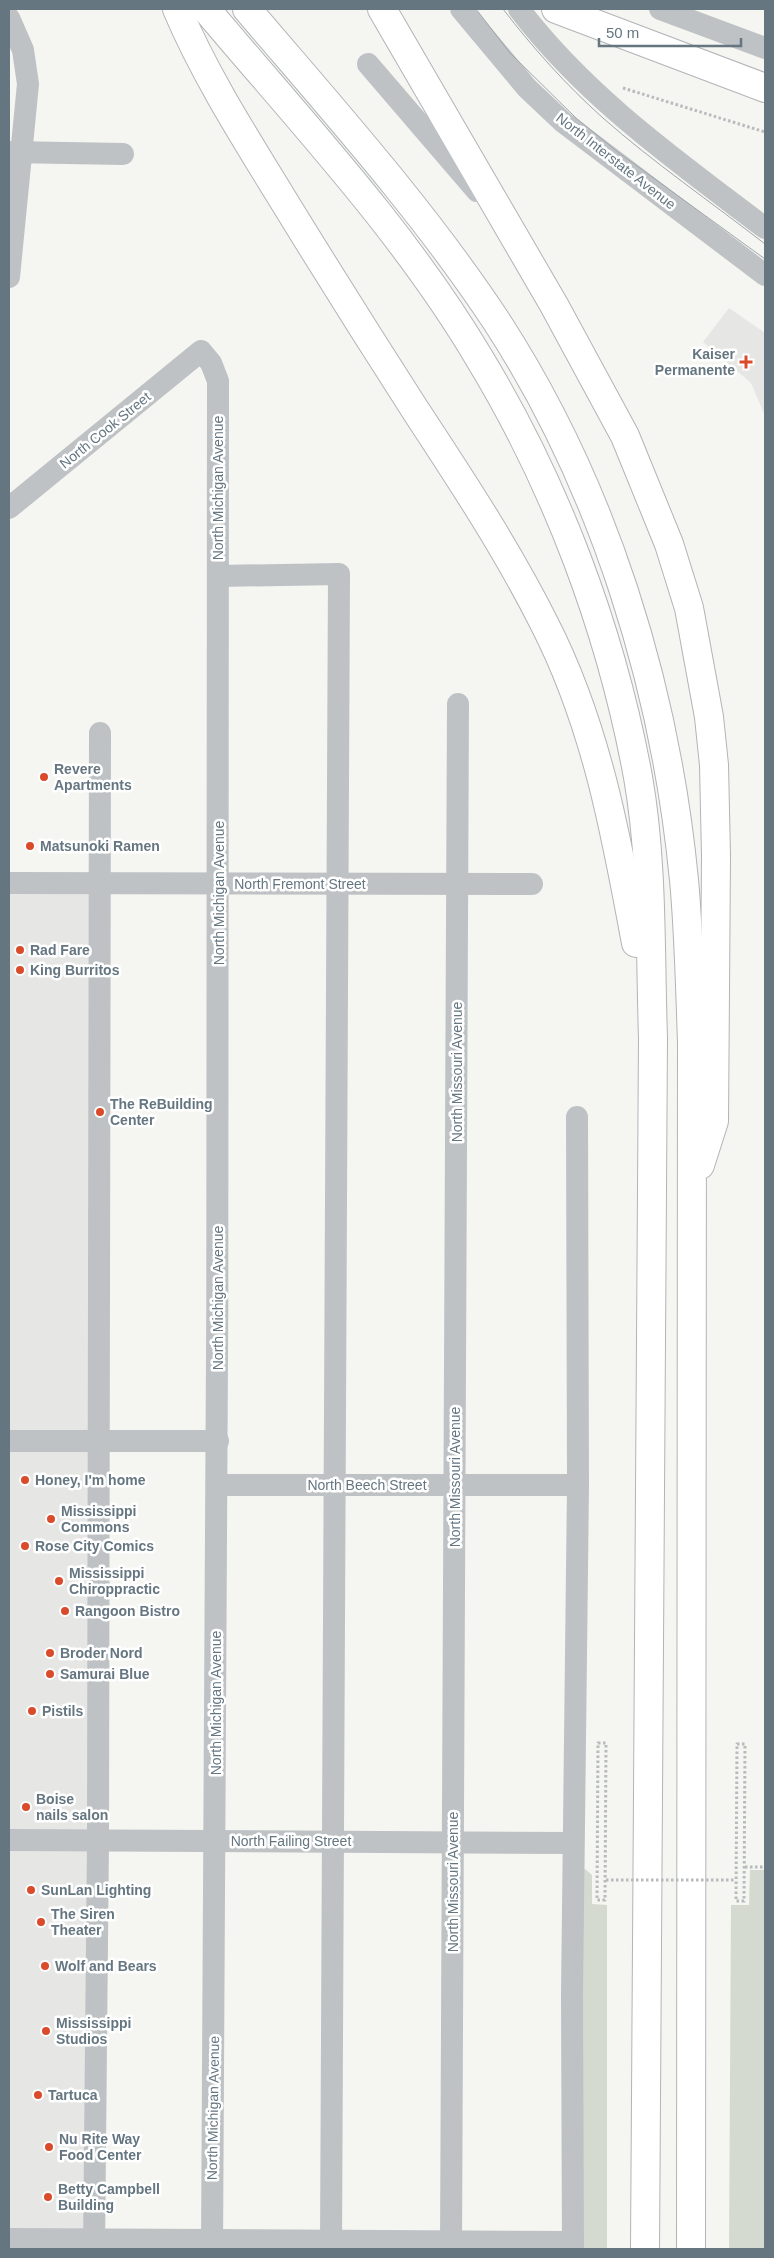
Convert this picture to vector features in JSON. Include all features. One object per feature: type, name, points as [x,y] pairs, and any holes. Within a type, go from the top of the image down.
[{"type":"highway","points":[[177,9],[192,45],[220,97],[344,300],[504,548],[546,626],[568,675],[596,752],[607,793],[653,1038]]},
{"type":"highway","points":[[206,9],[376,211],[439,296],[478,354],[506,404],[551,496],[583,576],[622,706],[638,777],[647,842],[653,1038],[645,2249]]},
{"type":"highway","points":[[247,9],[405,196],[497,322],[525,369],[564,443],[602,531],[625,597],[659,721],[677,820],[684,880],[689,962],[692,1190],[691,2249]]},
{"type":"highway","points":[[382,9],[593,374],[625,436],[669,544],[689,608],[710,726],[714,765],[716,856],[714,1122],[692,1190]]},
{"type":"highway","points":[[563,12],[765,88]]},
{"type":"street","name":"North Interstate Avenue","points":[[461,9],[527,88],[563,122],[765,275]]},
{"type":"street","points":[[519,9],[560,57],[614,111],[765,228]]},
{"type":"street","points":[[660,9],[765,48]]},
{"type":"street","points":[[9,18],[19,37],[28,72],[27,104],[15,152],[9,277]]},
{"type":"street","points":[[368,64],[512,232]]},
{"type":"street","points":[[15,152],[123,154]]},
{"type":"street","name":"North Cook Street","points":[[9,508],[201,351]]},
{"type":"street","name":"North Michigan Avenue","points":[[201,351],[211,363],[218,381],[218,1485],[212,2245]]},
{"type":"street","points":[[218,576],[339,574],[331,2245]]},
{"type":"street","name":"North Missouri Avenue","points":[[451,2245],[458,704]]},
{"type":"street","points":[[94,2245],[98,1840],[100,733]]},
{"type":"street","name":"North Fremont Street","points":[[9,883],[532,884]]},
{"type":"street","points":[[9,2239],[94,2245],[573,2246],[573,1843],[578,1485],[577,1117]]},
{"type":"street","points":[[9,1441],[218,1441]]},
{"type":"street","name":"North Beech Street","points":[[218,1485],[578,1485]]},
{"type":"street","name":"North Failing Street","points":[[9,1840],[573,1843]]},
{"type":"path","points":[[618,86],[765,132]]},
{"type":"path","points":[[598,1743],[606,1743],[606,1880],[605,1900],[597,1900],[598,1743]]},
{"type":"path","points":[[737,1744],[745,1744],[744,1901],[736,1901],[736,1880],[737,1744]]},
{"type":"path","points":[[745,1867],[765,1867]]},
{"type":"path","points":[[606,1880],[736,1880]]},
{"type":"shaded area","name":"Kaiser Permanente","points":[[729,308],[765,333],[765,416],[751,383],[703,342]]},
{"type":"shaded area","points":[[9,888],[97,888],[89,2249],[9,2249]]},
{"type":"shaded area","points":[[585,1869],[592,1875],[592,1904],[607,1905],[607,2249],[583,2249],[582,1870]]},
{"type":"shaded area","points":[[750,1870],[765,1870],[765,2249],[729,2249],[731,1905],[749,1905]]},
{"type":"tram line","points":[[476,9],[510,53],[576,118],[619,153],[765,259]]},
{"type":"tram line","points":[[503,9],[550,66],[603,118],[662,167],[765,244]]},
{"type":"place","name":"Kaiser Permanente","points":[[746,362]]},
{"type":"place","name":"Revere Apartments","points":[[44,777]]},
{"type":"place","name":"Matsunoki Ramen","points":[[30,846]]},
{"type":"place","name":"Rad Fare","points":[[20,950]]},
{"type":"place","name":"King Burritos","points":[[20,970]]},
{"type":"place","name":"The ReBuilding Center","points":[[100,1112]]},
{"type":"place","name":"Honey, I'm home","points":[[25,1480]]},
{"type":"place","name":"Mississippi Commons","points":[[51,1519]]},
{"type":"place","name":"Rose City Comics","points":[[25,1546]]},
{"type":"place","name":"Mississippi Chiroppractic","points":[[59,1581]]},
{"type":"place","name":"Rangoon Bistro","points":[[65,1611]]},
{"type":"place","name":"Broder Nord","points":[[50,1653]]},
{"type":"place","name":"Samurai Blue","points":[[50,1674]]},
{"type":"place","name":"Pistils","points":[[32,1711]]},
{"type":"place","name":"Boise nails salon","points":[[26,1807]]},
{"type":"place","name":"SunLan Lighting","points":[[31,1890]]},
{"type":"place","name":"The Siren Theater","points":[[41,1922]]},
{"type":"place","name":"Wolf and Bears","points":[[45,1966]]},
{"type":"place","name":"Mississippi Studios","points":[[46,2031]]},
{"type":"place","name":"Tartuca","points":[[38,2095]]},
{"type":"place","name":"Nu Rite Way Food Center","points":[[49,2147]]},
{"type":"place","name":"Betty Campbell Building","points":[[48,2197]]}]
